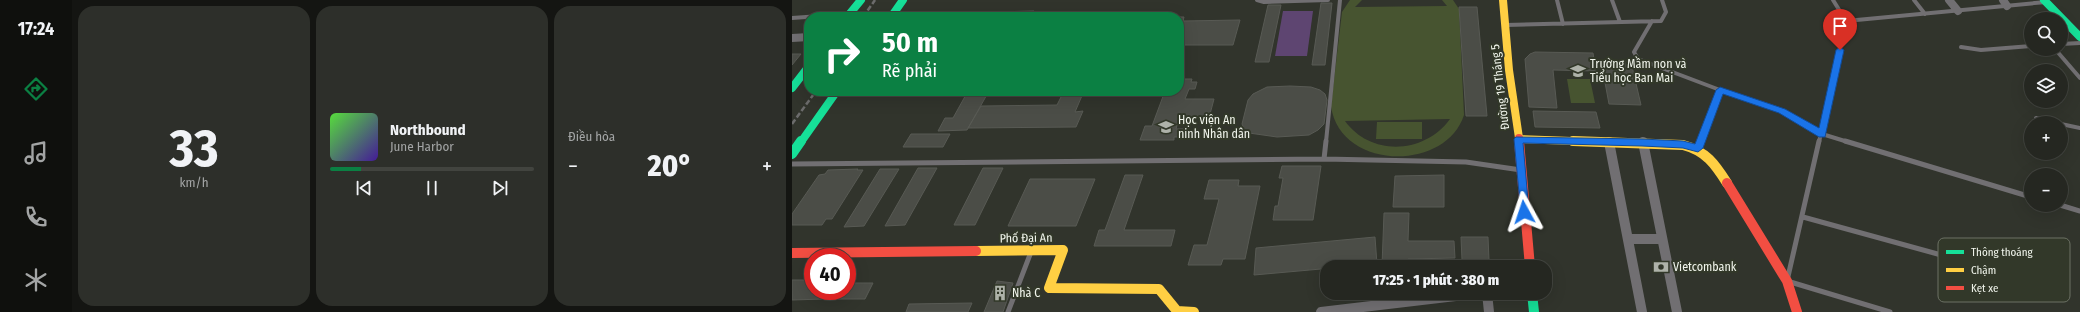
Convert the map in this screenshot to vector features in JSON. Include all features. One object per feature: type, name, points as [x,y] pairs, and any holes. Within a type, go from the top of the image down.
[{"type":"main road","points":[[851,12],[861,0]]},
{"type":"main road","points":[[895,12],[903,0]]},
{"type":"main road","name":"Đường 19 Tháng 5","points":[[1503,0],[1519,139],[1520,170],[1529,260]]},
{"type":"main road","points":[[2045,1],[2080,37]]},
{"type":"main road","points":[[792,88],[804,72]]},
{"type":"main road","points":[[792,154],[833,96]]},
{"type":"main road","points":[[1519,139],[1642,142],[1683,145],[1698,148],[1711,157],[1787,281],[1797,312]]},
{"type":"main road","name":"Phố Đại An","points":[[792,253],[1063,250],[1050,288],[1160,289],[1177,312],[1194,312]]},
{"type":"main road","points":[[1533,300],[1534,312]]},
{"type":"street","points":[[1949,0],[1958,11]]},
{"type":"street","points":[[792,38],[804,37]]},
{"type":"street","points":[[1609,142],[1642,312]]},
{"type":"street","points":[[1642,142],[1677,312]]},
{"type":"street","points":[[1628,238],[1662,239]]},
{"type":"street","points":[[1321,312],[1425,300]]},
{"type":"street","points":[[1488,300],[1489,312]]},
{"type":"lane","points":[[1257,0],[1264,2],[1328,0]]},
{"type":"lane","points":[[1324,159],[1340,0]]},
{"type":"lane","points":[[1558,0],[1563,24]]},
{"type":"lane","points":[[1612,0],[1620,22]]},
{"type":"lane","points":[[1505,25],[1661,21],[1666,12],[1662,0]]},
{"type":"lane","points":[[1833,0],[1846,21],[1822,134],[1787,281],[1890,312]]},
{"type":"lane","points":[[1914,0],[1925,14]]},
{"type":"lane","points":[[1846,21],[1958,11],[2005,3],[2045,1]]},
{"type":"lane","points":[[792,18],[804,18]]},
{"type":"lane","points":[[1652,21],[1634,52],[1638,59],[1720,90],[1782,111],[1822,134],[2024,194]]},
{"type":"lane","points":[[2068,44],[2080,43]]},
{"type":"lane","points":[[1961,47],[1981,50],[2024,47]]},
{"type":"lane","points":[[2061,56],[2080,78]]},
{"type":"lane","points":[[1698,148],[1720,90]]},
{"type":"lane","points":[[2068,125],[2080,128]]},
{"type":"lane","points":[[792,164],[1324,159],[1466,162],[1520,170]]},
{"type":"lane","points":[[2068,207],[2080,211]]},
{"type":"lane","points":[[1803,217],[1938,254]]},
{"type":"lane","points":[[1008,312],[1031,250]]},
{"type":"green space","points":[[1350,0],[1362,0],[1355,7],[1447,6],[1442,0],[1453,0],[1459,9],[1464,115],[1453,134],[1437,147],[1416,154],[1394,156],[1372,152],[1353,143],[1339,127],[1331,106],[1342,12]],"holes":[[[1450,119],[1439,131],[1427,139],[1413,145],[1398,147],[1369,141],[1356,133],[1345,121]]]},
{"type":"green space","points":[[1567,79],[1590,79],[1595,103],[1571,103]]},
{"type":"green space","points":[[1377,122],[1422,122],[1422,139],[1376,139]]},
{"type":"shaded area","points":[[1283,11],[1313,11],[1307,56],[1275,56]]},
{"type":"building","points":[[1321,3],[1332,3],[1325,65],[1312,65]]},
{"type":"building","points":[[1268,5],[1281,5],[1269,62],[1255,62]]},
{"type":"building","points":[[1459,7],[1477,7],[1487,116],[1466,116]]},
{"type":"building","points":[[1034,11],[1033,12],[995,12]]},
{"type":"building","points":[[1240,20],[1233,45],[1184,45],[1184,21]]},
{"type":"building","points":[[1535,52],[1593,53],[1596,71],[1553,70],[1557,108],[1529,107],[1525,59],[1530,54]]},
{"type":"building","points":[[792,54],[801,54],[792,65]]},
{"type":"building","points":[[1601,61],[1631,62],[1641,105],[1609,104]]},
{"type":"building","points":[[1184,79],[1192,79],[1191,82],[1197,82],[1195,89],[1189,89],[1185,99],[1214,99],[1209,118],[1179,118],[1176,129],[1184,129],[1182,137],[1174,137],[1174,140],[1140,140],[1145,126],[1152,126],[1163,96],[1184,96]]},
{"type":"building","points":[[1267,87],[1311,87],[1320,90],[1325,94],[1327,100],[1324,124],[1318,130],[1309,135],[1277,137],[1249,133],[1244,129],[1242,124],[1248,100],[1253,94]]},
{"type":"building","points":[[965,96],[986,96],[967,130],[938,131],[945,118],[953,118]]},
{"type":"building","points":[[1062,96],[1082,96],[1075,112],[1083,111],[1076,127],[968,128],[981,106],[1057,105]]},
{"type":"building","points":[[1533,111],[1596,112],[1600,128],[1535,127]]},
{"type":"building","points":[[911,134],[950,134],[943,147],[903,147]]},
{"type":"building","points":[[1282,166],[1321,166],[1313,220],[1273,220],[1275,206],[1278,206],[1283,178],[1279,178]]},
{"type":"building","points":[[918,168],[937,168],[905,225],[885,226]]},
{"type":"building","points":[[983,168],[1003,168],[975,225],[954,225]]},
{"type":"building","points":[[858,169],[857,170],[863,170],[832,219],[826,219],[822,225],[792,225],[792,214],[819,175],[825,174],[828,170]]},
{"type":"building","points":[[880,169],[899,169],[864,226],[844,227]]},
{"type":"building","points":[[1125,175],[1143,175],[1124,230],[1175,230],[1171,246],[1094,246],[1099,230],[1105,230]]},
{"type":"building","points":[[1444,175],[1444,207],[1393,207],[1395,176]]},
{"type":"building","points":[[1030,179],[1095,179],[1076,226],[1008,226]]},
{"type":"building","points":[[1209,180],[1239,180],[1238,186],[1260,186],[1245,259],[1223,259],[1221,265],[1188,265],[1194,245],[1207,245],[1219,199],[1204,199]]},
{"type":"building","points":[[1384,213],[1409,213],[1408,241],[1454,241],[1455,258],[1382,260]]},
{"type":"building","points":[[1375,237],[1377,260],[1320,260],[1320,269],[1254,275],[1256,248]]},
{"type":"building","points":[[1461,237],[1488,237],[1489,260],[1462,260]]},
{"type":"building","points":[[792,280],[804,280],[804,300],[792,300]]},
{"type":"building","name":"Nhà C","points":[[997,281],[1013,283],[1003,312],[984,312]]},
{"type":"building","points":[[856,283],[873,283],[865,299],[856,299]]},
{"type":"building","points":[[972,303],[968,312],[906,312],[909,304]]},
{"type":"railway","points":[[867,12],[875,0]]},
{"type":"railway","points":[[792,124],[812,96]]},
{"type":"traffic: fast","points":[[851,12],[861,0]]},
{"type":"traffic: fast","points":[[895,12],[903,0]]},
{"type":"traffic: fast","points":[[2044,0],[2080,37]]},
{"type":"traffic: fast","points":[[792,88],[804,72]]},
{"type":"traffic: fast","points":[[792,154],[833,96]]},
{"type":"traffic: fast","points":[[1533,300],[1534,312]]},
{"type":"traffic: slow","points":[[1503,0],[1509,70],[1519,138]]},
{"type":"traffic: slow","points":[[1519,139],[1683,145],[1705,153],[1714,163],[1727,183]]},
{"type":"traffic: slow","points":[[976,251],[1063,250],[1049,288],[1159,289],[1177,311],[1194,312]]},
{"type":"traffic: jam","points":[[1519,138],[1529,260]]},
{"type":"traffic: jam","points":[[1727,183],[1787,281],[1797,312]]},
{"type":"traffic: jam","points":[[792,253],[976,251]]},
{"type":"place","name":"Trường Mầm non và Tiểu học Ban Mai","points":[[1578,71]]},
{"type":"place","name":"Học viện An ninh Nhân dân","points":[[1166,127]]},
{"type":"place","name":"Vietcombank","points":[[1661,267]]},
{"type":"place","name":"Nhà C","points":[[1000,293]]},
{"type":"route","points":[[1524,212],[1519,139],[1642,142],[1683,145],[1698,148],[1720,90],[1782,111],[1811,130],[1822,134],[1840,50]]}]
